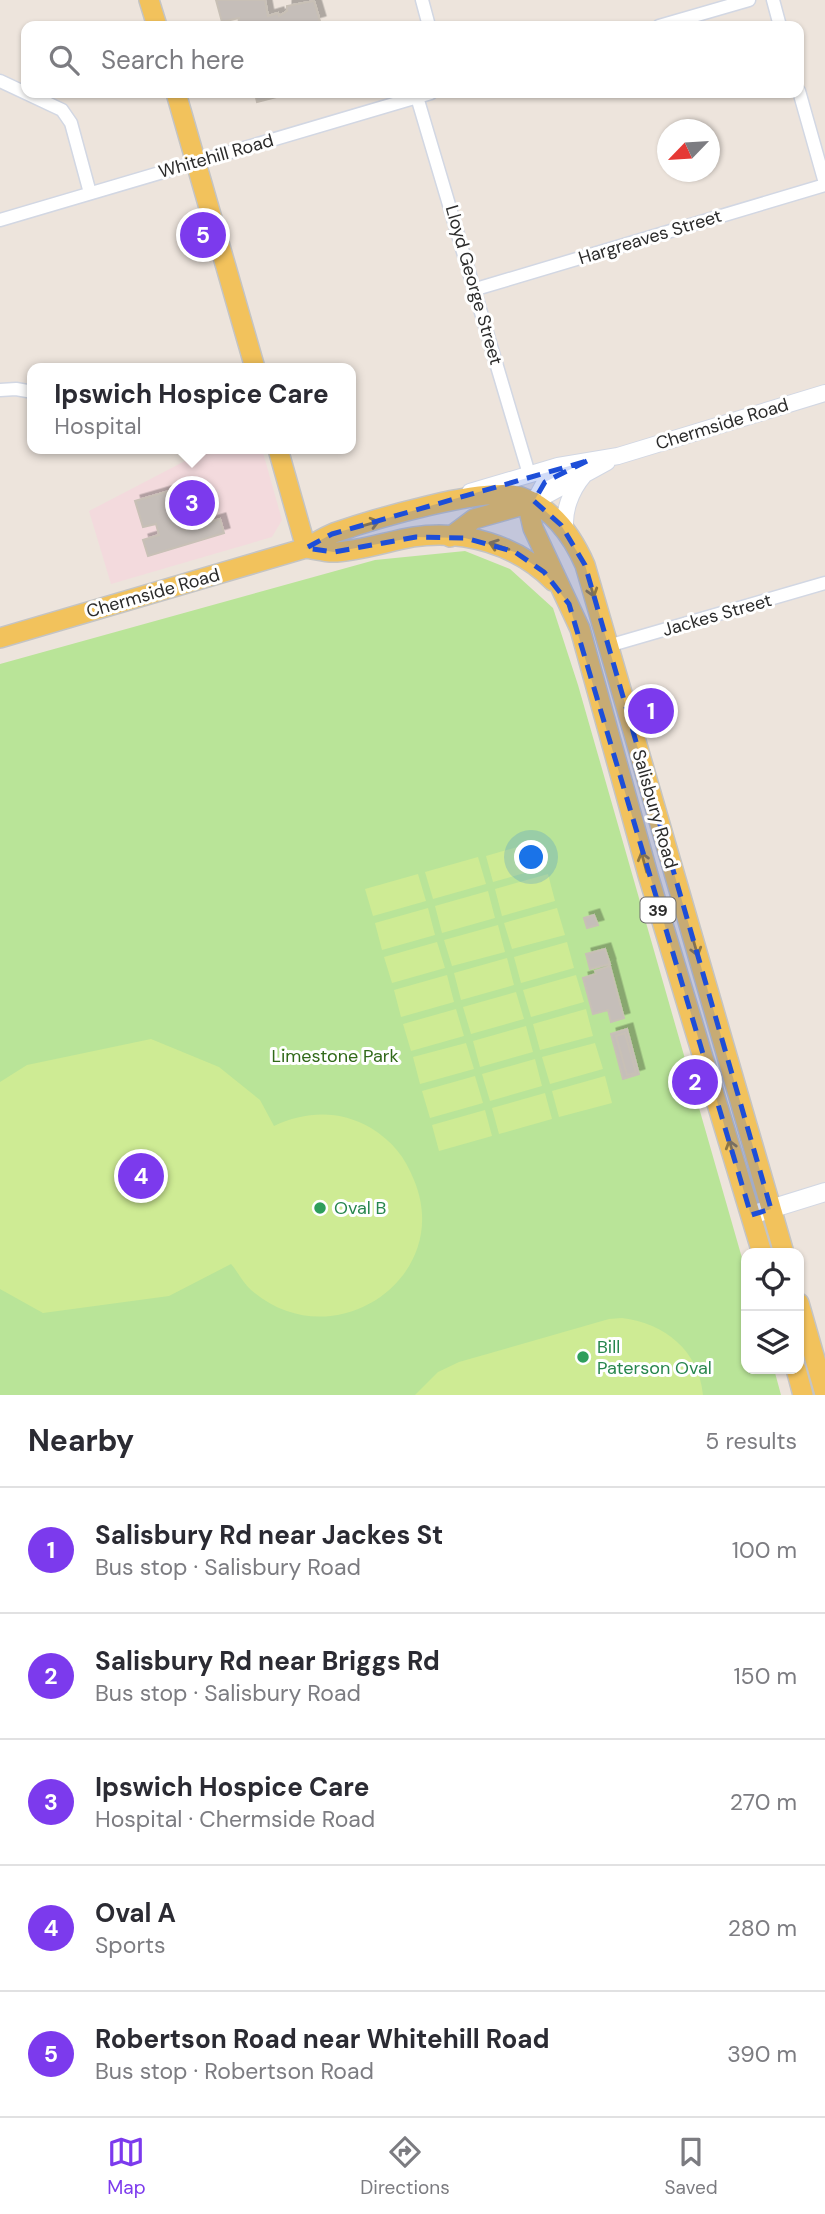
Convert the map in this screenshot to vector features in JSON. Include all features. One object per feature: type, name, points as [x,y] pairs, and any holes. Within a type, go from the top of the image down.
[{"type":"main road","points":[[149,0],[155,21]]},
{"type":"main road","points":[[178,98],[254,363]]},
{"type":"main road","points":[[279,454],[306,548]]},
{"type":"main road","name":"Salisbury Road","points":[[442,503],[495,493],[519,496],[534,502],[554,517],[577,548],[585,565],[783,1248]]},
{"type":"main road","name":"Chermside Road","points":[[306,548],[334,552],[416,537],[447,537],[474,519],[534,502]]},
{"type":"main road","name":"Salisbury Road","points":[[534,502],[530,515],[538,543],[569,604],[586,651],[648,875],[761,1248]]},
{"type":"main road","name":"Chermside Road","points":[[0,638],[306,548],[332,534],[442,503]]},
{"type":"main road","name":"Salisbury Road","points":[[447,537],[482,540],[515,552],[544,572],[569,604]]},
{"type":"main road","points":[[586,651],[608,646]]},
{"type":"main road","points":[[751,1215],[825,1192]]},
{"type":"main road","points":[[801,1311],[825,1394]]},
{"type":"main road","points":[[797,1374],[803,1395]]},
{"type":"street","points":[[422,0],[428,21]]},
{"type":"street","points":[[676,21],[749,0]]},
{"type":"street","points":[[773,0],[779,21]]},
{"type":"street","points":[[0,81],[21,91]]},
{"type":"street","points":[[36,98],[62,110],[71,123],[90,193]]},
{"type":"street","name":"Whitehill Road","points":[[0,220],[414,98]]},
{"type":"street","name":"Lloyd George Street","points":[[417,98],[529,474]]},
{"type":"street","points":[[801,98],[825,184]]},
{"type":"street","name":"Hargreaves Street","points":[[475,289],[825,184]]},
{"type":"street","points":[[0,390],[27,391]]},
{"type":"street","name":"Chermside Road","points":[[442,503],[529,474],[586,467],[825,393]]},
{"type":"street","points":[[566,532],[566,511],[586,467]]},
{"type":"street","name":"Chermside Road","points":[[534,502],[586,467]]},
{"type":"street","name":"Jackes Street","points":[[608,646],[825,583]]},
{"type":"highlighted area","points":[[587,461],[545,482],[534,501],[561,525],[585,565],[771,1209],[751,1215],[569,604],[544,572],[515,552],[465,538],[416,537],[334,552],[306,548],[332,534]]},
{"type":"shaded area","points":[[198,454],[263,454],[282,520],[272,537],[111,584],[89,511]]},
{"type":"green space","name":"Limestone Park","points":[[465,551],[510,569],[553,608],[578,685],[741,1255],[741,1374],[775,1374],[781,1395],[0,1395],[0,664],[375,560]]},
{"type":"green space","points":[[538,841],[546,867],[493,882],[486,856]]},
{"type":"green space","points":[[478,857],[486,884],[433,899],[425,872]]},
{"type":"green space","points":[[418,874],[426,901],[373,916],[365,889]]},
{"type":"green space","points":[[548,874],[555,901],[502,916],[495,889]]},
{"type":"green space","points":[[488,891],[495,918],[442,933],[435,906]]},
{"type":"green space","points":[[428,908],[435,935],[382,950],[375,923]]},
{"type":"green space","points":[[557,908],[565,935],[512,949],[504,923]]},
{"type":"green space","points":[[498,925],[505,952],[452,966],[444,940]]},
{"type":"green space","points":[[437,942],[445,968],[392,983],[384,957]]},
{"type":"green space","points":[[567,942],[574,968],[521,983],[514,957]]},
{"type":"green space","points":[[507,958],[514,985],[461,1000],[454,973]]},
{"type":"green space","points":[[447,975],[454,1002],[401,1017],[394,990]]},
{"type":"green space","points":[[576,975],[584,1002],[531,1017],[523,990]]},
{"type":"green space","points":[[516,992],[524,1019],[471,1034],[463,1007]]},
{"type":"green space","points":[[456,1009],[464,1036],[411,1051],[403,1024]]},
{"type":"green space","points":[[586,1009],[593,1036],[540,1050],[533,1024]]},
{"type":"green space","points":[[526,1026],[533,1052],[480,1067],[473,1041]]},
{"type":"green space","points":[[151,1039],[219,1067],[260,1100],[274,1126],[298,1117],[335,1116],[359,1122],[385,1138],[402,1157],[414,1180],[422,1216],[417,1249],[402,1277],[378,1298],[349,1312],[316,1317],[283,1310],[251,1290],[231,1264],[169,1296],[43,1313],[0,1289],[0,1082],[27,1065]]},
{"type":"green space","points":[[466,1043],[474,1069],[420,1084],[413,1057]]},
{"type":"green space","points":[[595,1043],[603,1069],[550,1084],[542,1057]]},
{"type":"green space","points":[[535,1059],[542,1086],[490,1101],[482,1074]]},
{"type":"green space","points":[[475,1076],[483,1103],[430,1118],[422,1091]]},
{"type":"green space","points":[[605,1076],[612,1103],[559,1117],[552,1091]]},
{"type":"green space","points":[[545,1093],[552,1119],[499,1134],[492,1108]]},
{"type":"green space","points":[[485,1110],[492,1136],[439,1151],[432,1125]]},
{"type":"green space","name":"Bill Paterson Oval","points":[[622,1318],[652,1326],[677,1342],[695,1365],[703,1395],[415,1395],[438,1372],[459,1362],[609,1319]]},
{"type":"building","points":[[216,0],[265,0],[268,16],[278,13],[279,16],[287,11],[287,6],[314,1],[320,21],[239,21],[239,18],[222,21]]},
{"type":"building","points":[[256,98],[273,98],[257,102]]},
{"type":"building","points":[[169,491],[170,496],[186,492],[192,511],[179,515],[184,530],[220,519],[224,533],[148,556],[143,540],[159,535],[156,524],[143,527],[135,501]]},
{"type":"building","points":[[594,915],[598,925],[587,928],[584,918]]},
{"type":"building","points":[[605,949],[610,964],[590,969],[586,954]]},
{"type":"building","points":[[610,966],[624,1018],[611,1022],[608,1010],[593,1014],[583,978]]},
{"type":"building","points":[[627,1029],[639,1074],[623,1079],[611,1034]]},
{"type":"building","points":[[625,1033],[636,1073],[627,1075],[616,1036]]},
{"type":"place","name":"Robertson Road near Whitehill Road","points":[[203,235]]},
{"type":"place","name":"Ipswich Hospice Care","points":[[192,503]]},
{"type":"place","name":"Salisbury Rd near Jackes St","points":[[651,711]]},
{"type":"place","name":"Salisbury Rd near Briggs Rd","points":[[695,1082]]},
{"type":"place","name":"Oval A","points":[[141,1176]]},
{"type":"place","name":"Oval B","points":[[320,1208]]},
{"type":"place","name":"Bill Paterson Oval","points":[[583,1357]]}]
